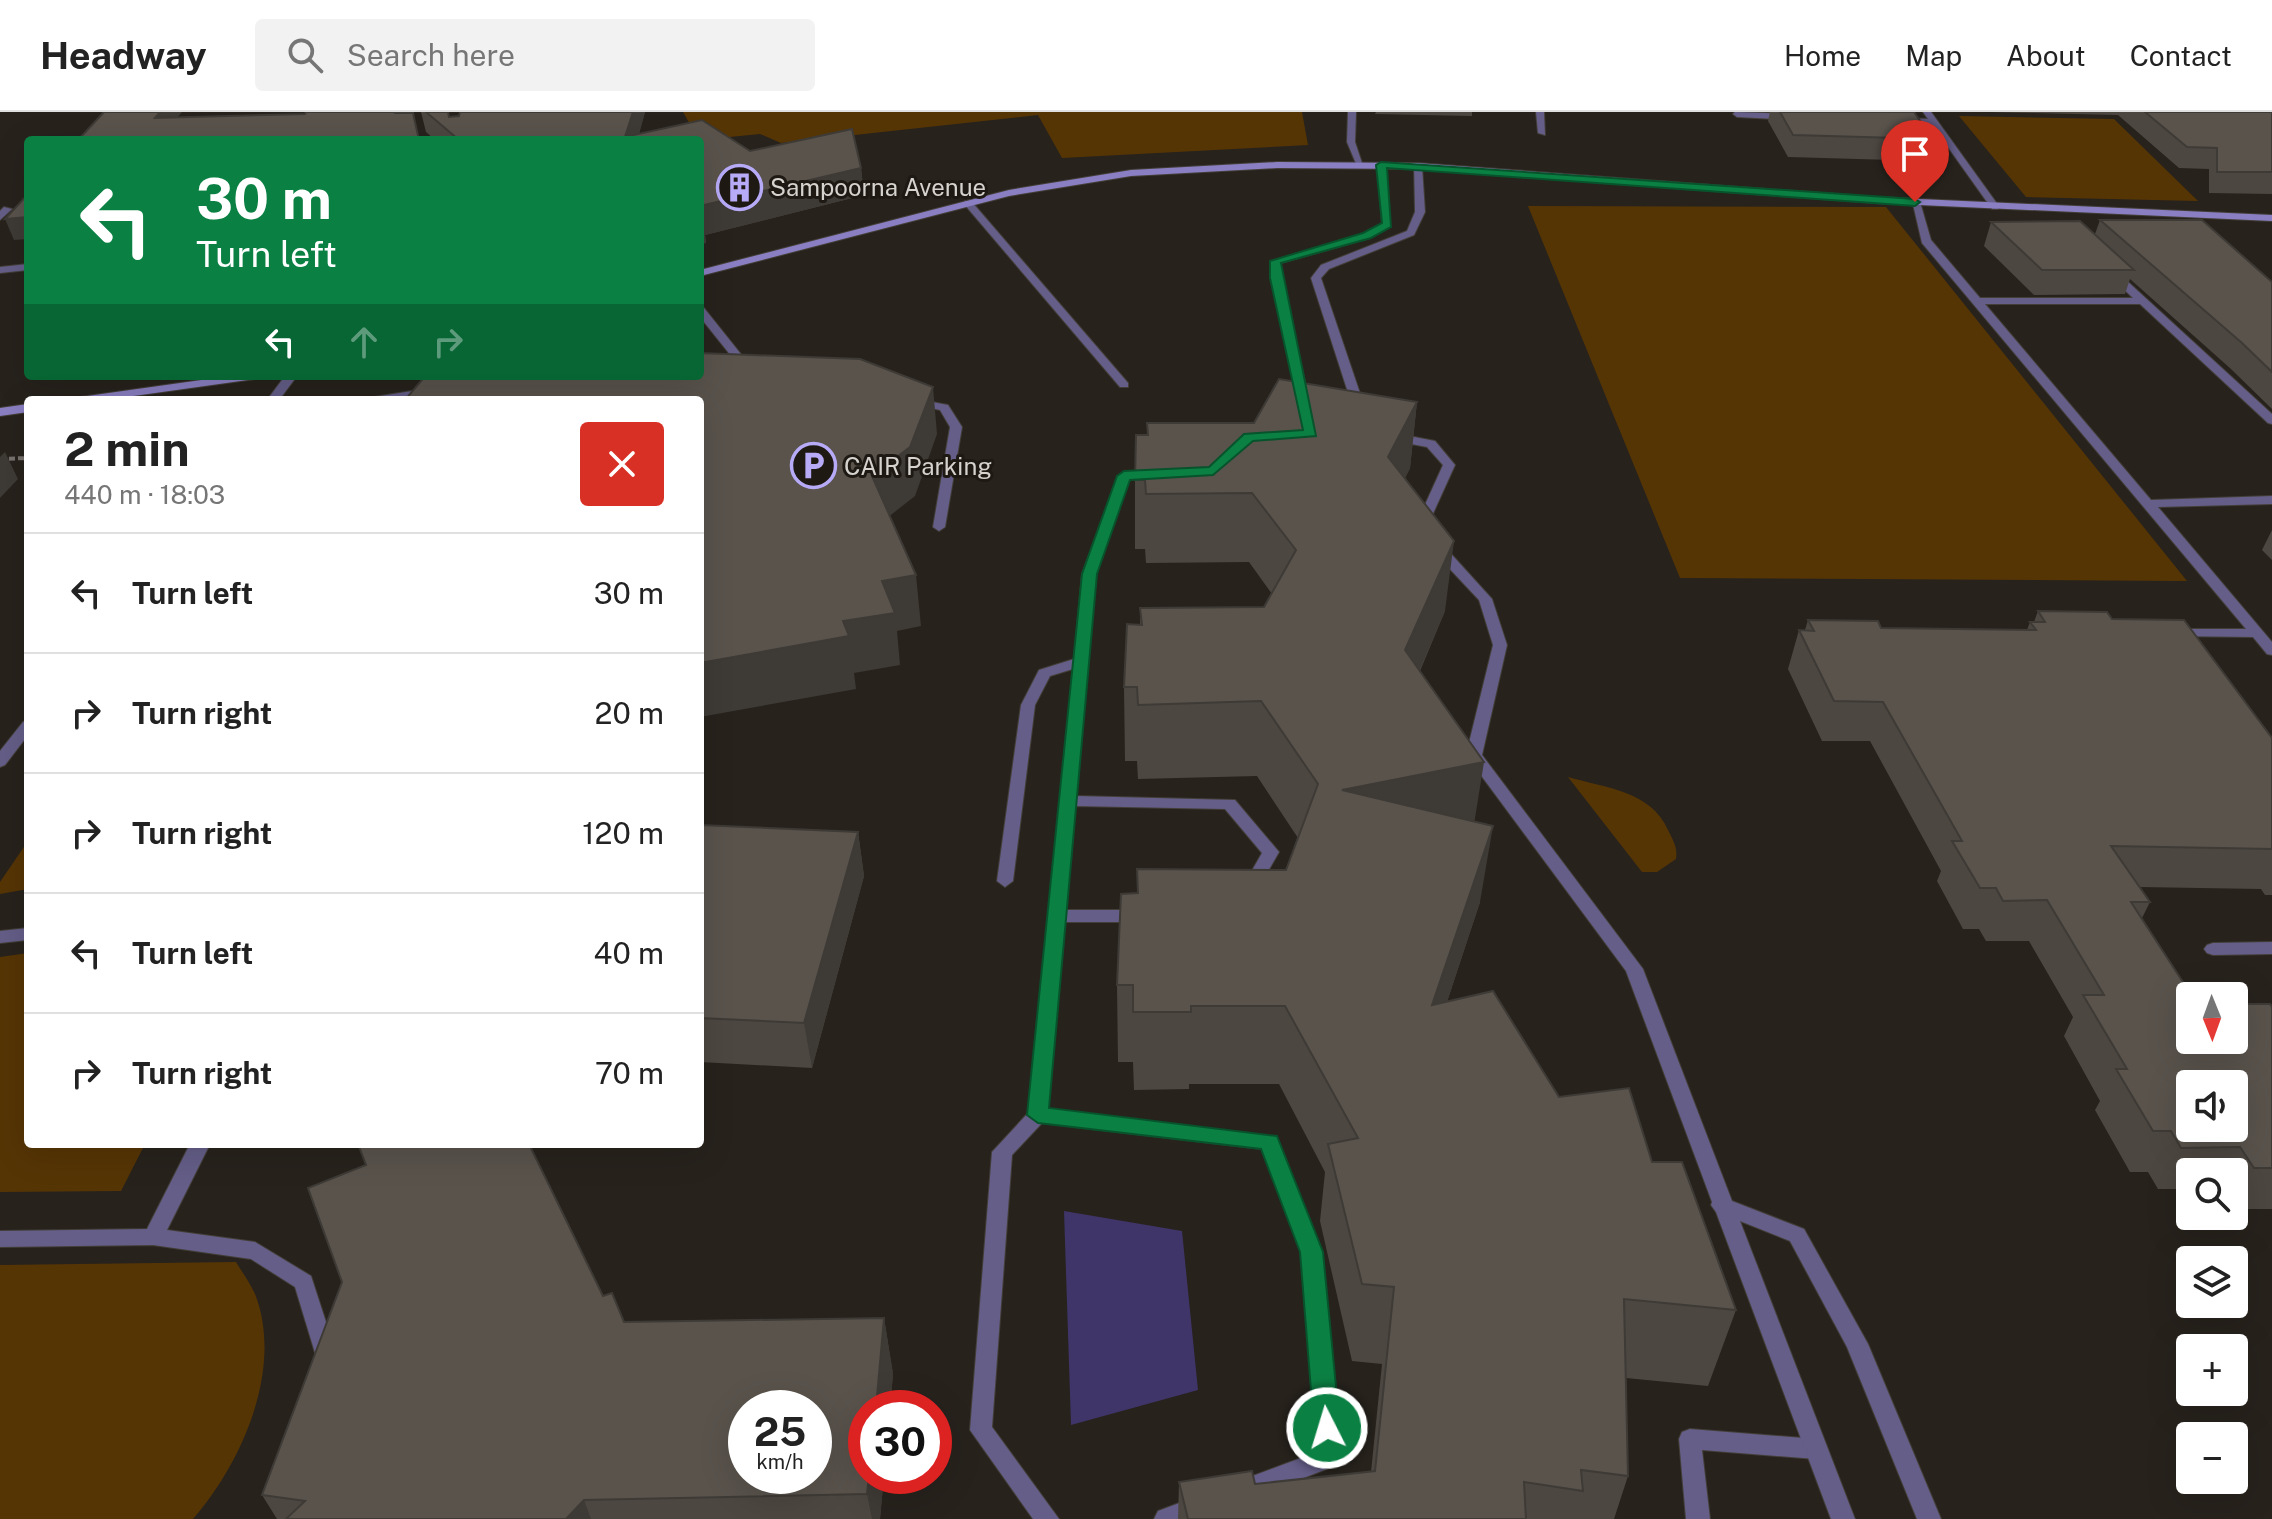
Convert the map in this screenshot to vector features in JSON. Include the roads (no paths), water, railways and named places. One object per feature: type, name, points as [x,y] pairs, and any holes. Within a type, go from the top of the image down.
[{"type":"main road","points":[[704,272],[1009,193],[1131,173],[1360,164],[1995,207],[2272,218]]},
{"type":"main road","points":[[109,396],[226,380]]},
{"type":"main road","points":[[0,412],[24,409]]},
{"type":"street","points":[[1352,112],[1351,142],[1360,164]]},
{"type":"street","points":[[1540,112],[1542,133]]},
{"type":"street","points":[[1927,112],[1995,207]]},
{"type":"street","points":[[1737,114],[1797,117]]},
{"type":"street","points":[[1883,120],[1933,122]]},
{"type":"street","points":[[1307,418],[1276,278],[1276,261],[1367,236],[1387,225],[1381,165]]},
{"type":"street","points":[[1362,417],[1316,278],[1325,267],[1411,233],[1420,212],[1417,166]]},
{"type":"street","points":[[1915,202],[1926,241],[2272,651]]},
{"type":"street","points":[[968,203],[1124,385]]},
{"type":"street","points":[[2100,262],[2272,420]]},
{"type":"street","points":[[0,270],[24,267]]},
{"type":"street","points":[[1977,301],[2143,301]]},
{"type":"street","points":[[704,315],[748,370]]},
{"type":"street","points":[[732,369],[763,373]]},
{"type":"street","points":[[399,396],[449,388],[437,396]]},
{"type":"street","points":[[899,398],[944,407],[956,427],[939,527]]},
{"type":"street","points":[[1379,434],[1431,444],[1449,465],[1425,518],[1435,546],[1485,599],[1500,645],[1474,755],[1634,969],[1721,1205],[1843,1519]]},
{"type":"street","points":[[1047,1519],[981,1430],[1002,1152],[1038,1115],[1089,574],[1124,476],[1168,473]]},
{"type":"street","points":[[2148,504],[2272,500]]},
{"type":"street","points":[[2162,633],[2257,633]]},
{"type":"street","points":[[1005,881],[1028,705],[1044,673],[1082,661]]},
{"type":"street","points":[[0,762],[24,730]]},
{"type":"street","points":[[1068,801],[1229,804],[1271,852],[1242,903]]},
{"type":"street","points":[[1057,916],[1161,916]]},
{"type":"street","points":[[0,937],[24,934]]},
{"type":"street","points":[[2213,949],[2272,948]]},
{"type":"street","points":[[1038,1115],[1269,1142],[1312,1252],[1329,1458],[1166,1519]]},
{"type":"street","points":[[153,1237],[198,1148]]},
{"type":"street","points":[[1721,1205],[1797,1235],[1857,1344],[1929,1519]]},
{"type":"street","points":[[0,1239],[153,1237],[255,1251],[304,1282],[331,1374]]},
{"type":"street","points":[[1698,1519],[1690,1439],[1816,1449]]},
{"type":"place","name":"Sampoorna Avenue","points":[[739,187]]},
{"type":"place","name":"CAIR Parking","points":[[813,466]]}]
